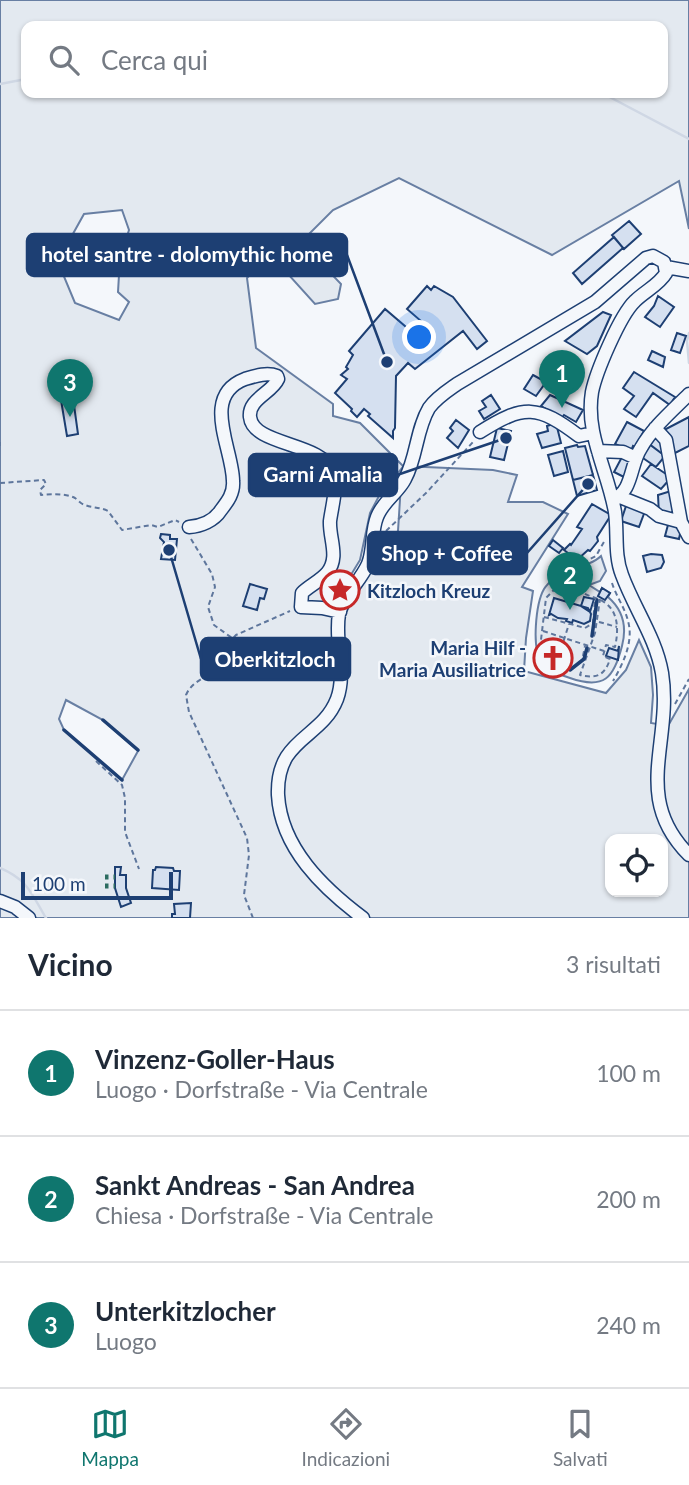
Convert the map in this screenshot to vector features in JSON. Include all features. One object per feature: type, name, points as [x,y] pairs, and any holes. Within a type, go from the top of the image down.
[{"type":"street","points":[[363,918],[300,858],[282,820],[278,797],[279,778],[289,752],[328,715],[337,699],[340,682],[340,612],[345,598],[368,563],[380,509],[405,481],[421,425],[429,408],[457,384],[595,302],[646,258],[659,258],[669,267],[689,271]]},
{"type":"street","points":[[669,267],[662,280],[627,311],[594,382],[591,405],[593,433],[598,451],[617,498],[621,574],[658,657],[663,690],[657,770],[659,807],[669,832],[689,855]]},
{"type":"street","points":[[188,527],[199,526],[217,516],[233,490],[232,472],[221,422],[222,399],[244,380],[265,374],[277,376],[277,383],[256,401],[252,408],[252,422],[271,438],[320,457],[332,472],[334,482],[330,528],[334,559],[328,572],[302,593],[301,607],[340,612]]},
{"type":"street","points":[[617,498],[627,487],[639,449],[655,428],[689,394]]},
{"type":"street","points":[[480,432],[503,418],[527,412],[545,413],[579,436],[593,433]]},
{"type":"street","points":[[655,428],[666,440],[681,522],[689,537]]},
{"type":"street","points":[[598,451],[623,452],[636,458]]},
{"type":"street","points":[[617,498],[650,509],[659,516],[681,522]]},
{"type":"street","points":[[0,901],[15,907],[29,918]]},
{"type":"path","points":[[385,532],[427,492],[480,432]]},
{"type":"path","points":[[0,483],[44,480],[46,484],[40,491],[41,495],[49,493],[66,496],[86,506],[108,510],[122,530],[151,525],[158,527],[175,520],[188,527],[191,541],[198,547],[212,574],[215,587],[208,607],[214,625],[233,638]]},
{"type":"path","points":[[540,648],[546,598],[578,566],[596,556],[605,538]]},
{"type":"path","points":[[613,681],[621,667],[629,638],[628,621],[612,583],[621,574]]},
{"type":"path","points":[[567,576],[578,589],[600,599],[608,604],[615,614],[618,627],[615,648],[606,645],[604,651],[603,656],[610,659],[606,671],[600,676],[580,676],[598,622],[600,599]]},
{"type":"path","points":[[543,617],[585,628],[593,622],[595,598]]},
{"type":"path","points":[[253,918],[244,895],[249,855],[247,838],[186,704],[186,695],[189,688],[218,667],[233,638],[276,616],[301,607]]},
{"type":"path","points":[[598,622],[618,627]]},
{"type":"path","points":[[561,649],[569,624]]},
{"type":"path","points":[[542,631],[604,651]]},
{"type":"path","points":[[583,656],[586,645]]},
{"type":"path","points":[[663,716],[672,712],[689,679]]},
{"type":"path","points":[[96,761],[122,785],[127,839],[139,869]]},
{"type":"shaded area","points":[[0,0],[689,0],[689,229],[679,181],[552,255],[399,178],[333,210],[301,242],[341,284],[338,299],[315,304],[269,253],[247,278],[256,348],[333,404],[333,416],[360,423],[403,466],[493,470],[517,475],[508,502],[543,502],[568,514],[522,587],[533,591],[524,671],[606,693],[626,670],[639,640],[651,667],[651,723],[668,726],[689,689],[689,918],[0,918]],"holes":[[[122,210],[129,230],[120,258],[118,292],[129,302],[119,320],[75,303],[60,267],[69,241],[84,214]],[[402,468],[398,531],[343,588],[360,560],[370,513],[379,496]],[[66,700],[103,720],[138,751],[122,780],[64,730],[59,719]]]},
{"type":"shaded area","points":[[601,556],[606,571],[600,581],[589,585],[600,592],[602,588],[610,593],[608,597],[623,619],[624,632],[619,657],[611,673],[599,682],[591,683],[562,675],[542,662],[537,647],[536,626],[541,596],[548,584],[563,570],[574,576],[579,569]]},
{"type":"building","points":[[629,221],[641,234],[624,249],[612,235]]},
{"type":"building","points":[[614,237],[623,248],[582,284],[573,273]]},
{"type":"building","points":[[427,286],[431,290],[434,286],[453,297],[487,341],[477,349],[463,331],[415,369],[408,363],[396,376],[393,438],[368,416],[370,414],[364,409],[357,417],[335,393],[347,379],[341,375],[348,369],[346,367],[353,355],[349,351],[385,309],[412,332],[421,321],[407,309]]},
{"type":"building","points":[[658,296],[674,307],[660,327],[645,317]]},
{"type":"building","points":[[603,312],[611,315],[597,346],[587,354],[565,341]]},
{"type":"building","points":[[677,333],[686,336],[680,353],[671,350]]},
{"type":"building","points":[[652,351],[665,357],[663,367],[648,360]]},
{"type":"building","points":[[556,353],[568,360],[559,374],[547,367]]},
{"type":"building","points":[[634,372],[675,397],[670,405],[653,393],[636,417],[624,409],[634,396],[623,388]]},
{"type":"building","points":[[533,375],[546,382],[536,396],[524,389]]},
{"type":"building","points":[[491,395],[500,409],[484,419],[479,411],[486,407],[482,401]]},
{"type":"building","points":[[550,395],[583,410],[576,422],[564,415],[562,418],[541,406]]},
{"type":"building","points":[[73,398],[78,434],[67,436],[61,400]]},
{"type":"building","points":[[689,417],[689,446],[673,454],[664,430]]},
{"type":"building","points":[[456,420],[469,430],[458,448],[447,438],[453,431],[450,428]]},
{"type":"building","points":[[627,422],[644,431],[631,451],[615,444]]},
{"type":"building","points":[[556,423],[561,443],[542,448],[537,434],[548,431],[547,426]]},
{"type":"building","points":[[497,428],[511,431],[504,460],[490,457]]},
{"type":"building","points":[[653,436],[665,442],[665,456],[648,443]]},
{"type":"building","points":[[649,444],[665,456],[656,467],[640,456]]},
{"type":"building","points":[[585,446],[593,475],[573,480],[565,448]]},
{"type":"building","points":[[563,451],[568,472],[554,476],[548,455]]},
{"type":"building","points":[[623,455],[633,460],[626,478],[614,472]]},
{"type":"building","points":[[651,464],[669,476],[661,489],[642,476]]},
{"type":"building","points":[[593,475],[597,490],[577,496],[573,480]]},
{"type":"building","points":[[671,491],[678,519],[659,515],[658,495]]},
{"type":"building","points":[[627,503],[645,511],[639,527],[621,521]]},
{"type":"building","points":[[592,504],[611,515],[597,537],[598,541],[577,560],[564,550],[582,529],[577,527]]},
{"type":"building","points":[[669,521],[678,524],[677,528],[681,529],[679,539],[665,536]]},
{"type":"building","points":[[161,534],[177,539],[175,560],[161,559],[164,542],[160,538]]},
{"type":"building","points":[[553,540],[563,548],[559,553],[549,546]]},
{"type":"building","points":[[662,555],[664,562],[661,568],[647,572],[643,556]]},
{"type":"building","points":[[250,584],[267,589],[264,599],[260,598],[257,610],[243,606]]},
{"type":"building","points":[[602,588],[610,593],[605,600],[598,596]]},
{"type":"building","points":[[584,597],[594,599],[590,612],[581,606]]},
{"type":"building","points":[[554,598],[588,608],[590,621],[584,624],[573,620],[572,623],[566,621],[567,619],[549,615]]},
{"type":"building","points":[[619,646],[618,660],[606,656],[609,648],[618,651]]},
{"type":"building","name":"Maria Hilf - Maria Ausiliatrice","points":[[546,647],[563,652],[571,661],[567,668],[561,665],[556,667],[542,658]]},
{"type":"building","points":[[115,867],[121,867],[120,875],[126,875],[126,888],[131,903],[121,907],[115,888]]},
{"type":"building","points":[[156,867],[180,871],[179,890],[152,888],[153,870]]},
{"type":"building","points":[[191,903],[190,918],[172,918],[172,914],[175,914],[174,904]]},
{"type":"waterway","points":[[0,84],[21,80]]},
{"type":"waterway","points":[[611,98],[689,139]]},
{"type":"waterway","points":[[689,333],[689,363]]},
{"type":"waterway","points":[[0,868],[23,883],[46,918]]},
{"type":"hedge","points":[[105,877],[115,877]]},
{"type":"hedge","points":[[105,886],[115,886]]},
{"type":"wall","points":[[592,636],[597,600]]},
{"type":"wall","points":[[570,670],[584,659],[587,648]]},
{"type":"wall","points":[[103,720],[138,750]]},
{"type":"wall","points":[[64,730],[122,780]]},
{"type":"place","name":"hotel santre - dolomythic home","points":[[387,362]]},
{"type":"place","name":"Vinzenz-Goller-Haus","points":[[562,408]]},
{"type":"place","name":"Unterkitzlocher","points":[[70,417]]},
{"type":"place","name":"Garni Amalia","points":[[506,438]]},
{"type":"place","name":"Shop + Coffee","points":[[588,484]]},
{"type":"place","name":"Oberkitzloch","points":[[169,550]]},
{"type":"place","name":"Kitzloch Kreuz","points":[[340,590]]},
{"type":"place","name":"Sankt Andreas - San Andrea","points":[[570,610]]},
{"type":"place","name":"Maria Hilf - Maria Ausiliatrice","points":[[553,658]]}]
